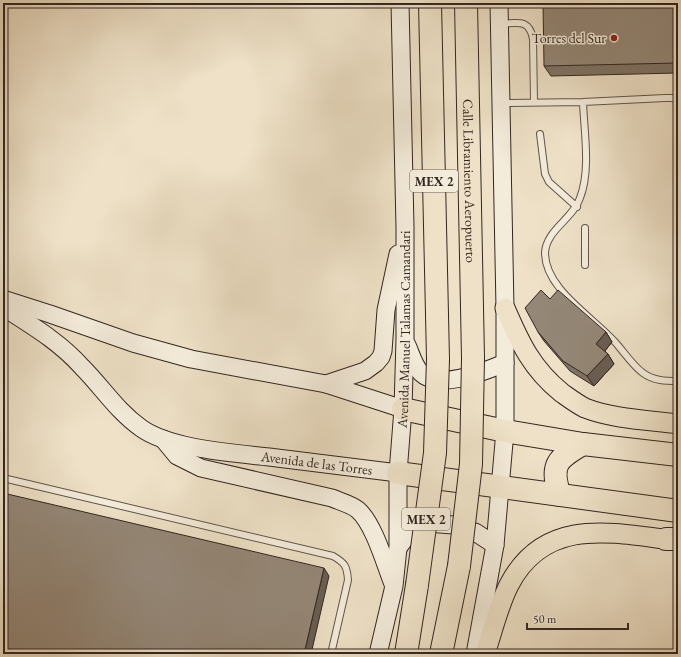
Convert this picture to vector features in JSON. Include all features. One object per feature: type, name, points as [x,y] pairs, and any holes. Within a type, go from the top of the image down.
[{"type":"highway","name":"MEX 2","points":[[406,654],[435,454],[438,359],[430,3]]},
{"type":"highway","name":"Calle Libramiento Aeropuerto","points":[[441,654],[459,566],[471,464],[473,358],[466,3]]},
{"type":"highway","points":[[403,409],[505,431],[583,444],[678,455]]},
{"type":"highway","points":[[560,495],[556,485],[558,464],[566,453],[583,444]]},
{"type":"highway","name":"Avenida de las Torres","points":[[398,473],[678,511]]},
{"type":"main road","name":"Avenida Manuel Talamas Camandari","points":[[378,654],[394,586],[398,548],[398,473],[403,409],[405,339],[405,227],[400,3]]},
{"type":"main road","points":[[475,654],[495,545],[505,431],[505,308],[499,3]]},
{"type":"main road","points":[[326,384],[365,371],[376,364],[381,358],[389,294],[405,227]]},
{"type":"main road","points":[[3,299],[133,343],[191,359],[326,384],[403,409]]},
{"type":"main road","name":"Avenida de las Torres","points":[[3,307],[44,333],[63,348],[82,366],[113,403],[129,418],[142,429],[163,439],[203,449],[398,473]]},
{"type":"main road","points":[[505,308],[521,344],[534,365],[550,383],[568,397],[585,408],[610,415],[678,424]]},
{"type":"main road","points":[[405,339],[421,373],[434,380],[445,380],[466,376],[505,363]]},
{"type":"main road","points":[[163,439],[177,456],[201,468],[332,498],[358,510],[370,528],[394,586]]},
{"type":"main road","points":[[398,548],[413,528],[427,523],[453,526],[475,532],[495,545]]},
{"type":"main road","points":[[485,654],[509,585],[529,558],[547,543],[563,536],[580,533],[602,532],[674,540]]},
{"type":"lane","points":[[500,24],[525,24],[529,26],[532,32],[534,102]]},
{"type":"lane","points":[[501,103],[583,102],[665,98],[672,98],[678,101]]},
{"type":"lane","points":[[583,102],[585,182],[576,207],[570,216],[555,230],[548,242],[545,252],[547,266],[552,277],[560,288],[614,341],[637,369],[643,374],[657,380],[678,381]]},
{"type":"lane","points":[[540,134],[545,174],[550,182],[576,207]]},
{"type":"lane","points":[[585,228],[585,265]]},
{"type":"lane","points":[[3,478],[333,556],[342,561],[347,569],[348,580],[332,654]]},
{"type":"building","name":"Torres del Sur","points":[[543,3],[678,3],[678,63],[544,66]]},
{"type":"building","points":[[541,290],[550,299],[558,290],[606,332],[596,344],[608,354],[587,376],[563,361],[538,332],[525,308]]},
{"type":"building","points":[[3,493],[324,568],[304,654],[3,654]]},
{"type":"place","name":"Torres del Sur","points":[[614,38]]}]
